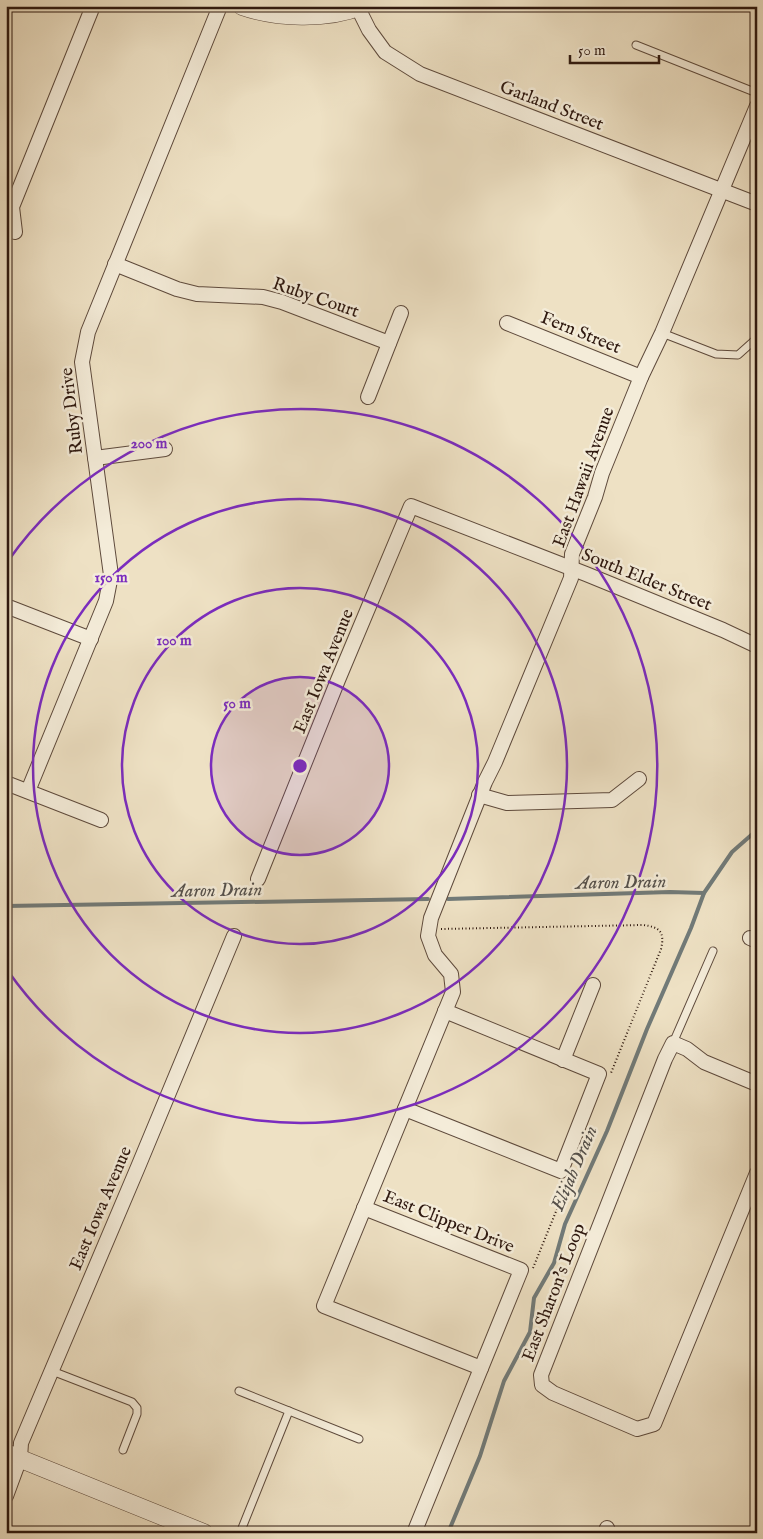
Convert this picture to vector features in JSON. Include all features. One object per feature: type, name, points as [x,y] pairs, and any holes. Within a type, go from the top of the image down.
[{"type":"street","points":[[15,232],[12,207],[93,6]]},
{"type":"street","name":"Ruby Drive","points":[[28,791],[106,602],[111,575],[82,362],[88,332],[220,6]]},
{"type":"street","points":[[242,6],[252,10],[283,15],[316,16],[360,7]]},
{"type":"street","name":"Garland Street","points":[[360,7],[369,30],[385,52],[420,74],[757,204]]},
{"type":"street","name":"East Hawaii Avenue","points":[[431,918],[479,795],[495,762],[571,578],[572,554],[595,497],[602,474],[641,377],[662,333],[757,106]]},
{"type":"street","name":"Ruby Court","points":[[115,264],[177,290],[196,294],[263,297],[282,302],[389,343]]},
{"type":"street","points":[[368,398],[401,312]]},
{"type":"street","name":"Fern Street","points":[[507,323],[641,377]]},
{"type":"street","points":[[96,458],[166,449]]},
{"type":"street","name":"South Elder Street","points":[[411,506],[723,630],[757,646]]},
{"type":"street","name":"East Iowa Avenue","points":[[258,878],[411,506]]},
{"type":"street","points":[[6,606],[91,639]]},
{"type":"street","points":[[479,795],[507,803],[612,800],[639,780]]},
{"type":"street","points":[[6,783],[101,820]]},
{"type":"street","name":"East Clipper Drive","points":[[414,1533],[520,1270],[364,1208],[453,992],[452,974],[435,955],[428,936],[431,918]]},
{"type":"street","name":"East Iowa Avenue","points":[[6,1496],[13,1456],[21,1443],[234,936]]},
{"type":"street","points":[[563,1060],[593,985]]},
{"type":"street","points":[[405,1109],[561,1171],[599,1074],[445,1011]]},
{"type":"street","points":[[673,1043],[687,1049],[704,1062],[757,1083]]},
{"type":"street","name":"East Sharon's Loop","points":[[673,1043],[665,1059],[541,1375],[542,1385],[553,1394],[638,1429],[654,1424],[757,1172]]},
{"type":"street","points":[[364,1208],[324,1306],[481,1368]]},
{"type":"street","points":[[13,1456],[204,1533]]},
{"type":"lane","points":[[636,45],[757,92]]},
{"type":"lane","points":[[662,333],[716,354],[738,355],[757,338]]},
{"type":"lane","points":[[673,1043],[712,951]]},
{"type":"lane","points":[[52,1370],[132,1402],[137,1408],[137,1414],[123,1450]]},
{"type":"lane","points":[[238,1390],[359,1439]]},
{"type":"lane","points":[[240,1533],[289,1411]]},
{"type":"waterway","name":"Elijah Drain","points":[[448,1533],[480,1456],[504,1381],[530,1332],[534,1298],[554,1263],[565,1224],[607,1131],[704,893],[732,852],[757,830]]},
{"type":"waterway","name":"Aaron Drain","points":[[448,899],[670,892],[704,893]]},
{"type":"waterway","name":"Aaron Drain","points":[[6,906],[428,899]]}]
